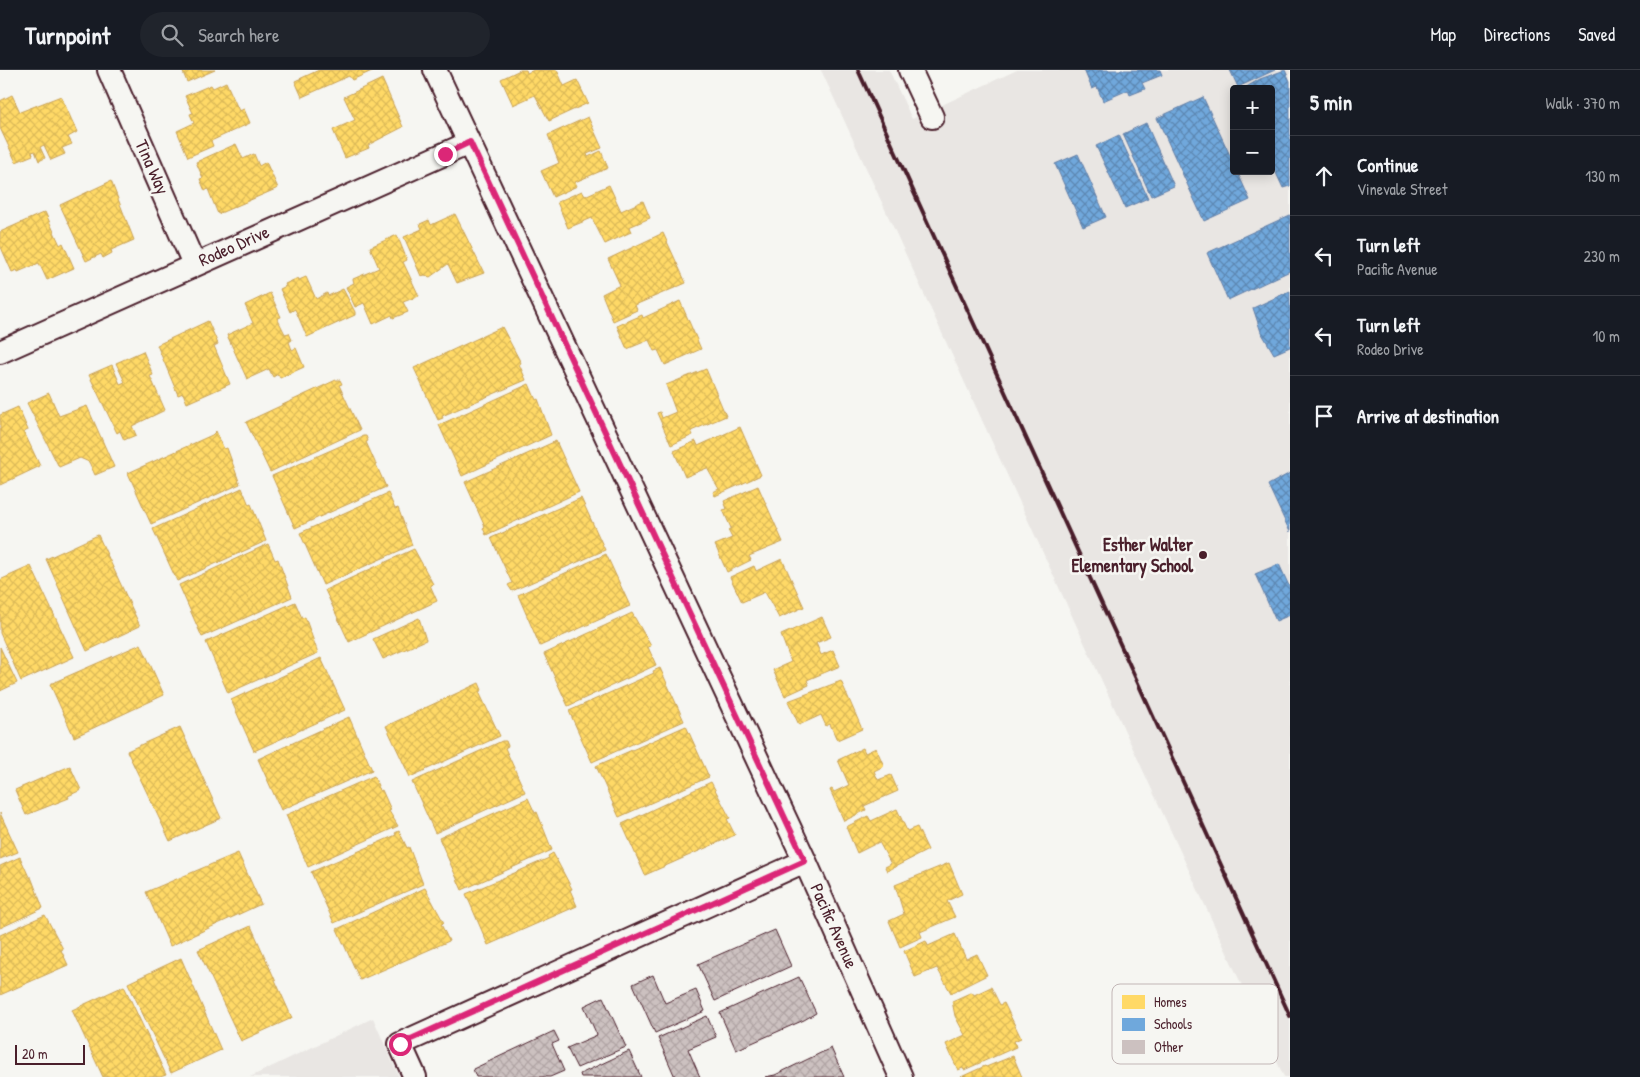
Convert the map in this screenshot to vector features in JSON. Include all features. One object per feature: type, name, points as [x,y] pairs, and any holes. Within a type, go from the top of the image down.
[{"type":"street","name":"Tina Way","points":[[109,70],[194,264]]},
{"type":"street","name":"Pacific Avenue","points":[[435,70],[805,861],[901,1077]]},
{"type":"street","points":[[910,70],[932,117]]},
{"type":"street","name":"Rodeo Drive","points":[[0,352],[470,142]]},
{"type":"street","points":[[416,1077],[400,1044],[805,861]]},
{"type":"shaded area","name":"Esther Walter Elementary School","points":[[821,70],[889,70],[912,119],[1017,70],[1290,70],[1290,1077],[1284,1077],[1278,1064],[1278,984],[1241,984]]},
{"type":"shaded area","points":[[373,1018],[399,1077],[250,1077]]},
{"type":"building: Homes","points":[[182,70],[215,70],[187,82]]},
{"type":"building: Homes","points":[[319,70],[374,70],[352,80],[349,76],[302,97],[295,81]]},
{"type":"building: Homes","points":[[520,70],[526,70],[527,73],[534,70],[557,70],[564,86],[577,80],[588,103],[549,121],[535,95],[513,105],[501,79]]},
{"type":"building: Homes","points":[[382,79],[403,127],[368,145],[369,148],[345,158],[333,130],[355,120],[344,97]]},
{"type":"building: Homes","points":[[226,82],[239,111],[244,109],[250,123],[211,141],[213,146],[188,157],[177,131],[194,123],[190,114],[193,113],[185,96],[211,85],[213,88]]},
{"type":"building: Homes","points":[[12,95],[20,112],[61,96],[77,132],[68,137],[72,144],[62,148],[65,154],[51,160],[44,145],[40,147],[45,158],[39,161],[35,151],[32,152],[33,155],[16,162],[0,128],[0,101]]},
{"type":"building: Homes","points":[[588,117],[602,148],[587,154],[588,157],[601,151],[608,168],[575,182],[577,186],[553,197],[541,171],[559,163],[548,135]]},
{"type":"building: Homes","points":[[236,144],[243,159],[254,154],[259,166],[266,162],[278,188],[218,214],[208,189],[205,191],[200,179],[203,178],[196,162]]},
{"type":"building: Homes","points":[[111,181],[134,240],[111,250],[112,253],[103,258],[101,254],[86,261],[60,205]]},
{"type":"building: Homes","points":[[609,185],[621,211],[643,201],[650,218],[629,227],[631,232],[605,244],[592,218],[568,228],[557,202],[582,191],[585,196]]},
{"type":"building: Homes","points":[[45,212],[60,245],[63,243],[74,268],[47,280],[39,263],[18,272],[17,270],[12,272],[0,245],[0,232]]},
{"type":"building: Homes","points":[[455,214],[484,273],[457,283],[448,264],[430,277],[421,276],[404,237],[422,229],[420,224],[429,220],[431,225]]},
{"type":"building: Homes","points":[[663,233],[686,283],[635,305],[637,310],[613,321],[602,294],[620,285],[608,259]]},
{"type":"building: Homes","points":[[397,235],[407,260],[403,262],[419,296],[403,302],[408,312],[393,318],[392,315],[373,324],[364,303],[355,307],[346,287],[354,283],[353,279],[379,268],[370,247]]},
{"type":"building: Homes","points":[[306,277],[316,299],[327,293],[328,296],[343,289],[355,315],[307,337],[295,309],[290,312],[280,289],[286,286],[285,284],[298,278],[299,280]]},
{"type":"building: Homes","points":[[270,293],[281,317],[277,318],[285,334],[289,333],[292,340],[289,342],[292,350],[296,348],[304,367],[280,378],[278,374],[273,377],[269,369],[247,379],[227,335],[253,323],[245,305]]},
{"type":"building: Homes","points":[[680,301],[701,349],[665,365],[658,350],[654,351],[649,340],[627,349],[617,326],[642,315],[643,318]]},
{"type":"building: Homes","points":[[208,321],[218,344],[214,346],[230,384],[187,403],[183,393],[178,395],[157,345]]},
{"type":"building: Homes","points":[[502,327],[521,363],[519,364],[526,380],[442,416],[443,418],[438,420],[414,368]]},
{"type":"building: Homes","points":[[143,351],[153,375],[150,376],[165,410],[132,426],[136,435],[124,440],[120,431],[117,433],[89,375],[112,365],[120,384],[125,382],[116,363]]},
{"type":"building: Homes","points":[[706,369],[726,416],[691,431],[693,435],[671,445],[657,413],[660,412],[662,418],[676,412],[666,385]]},
{"type":"building: Homes","points":[[336,380],[340,380],[342,384],[339,385],[360,430],[270,472],[246,422]]},
{"type":"building: Homes","points":[[529,384],[536,400],[538,399],[551,435],[462,476],[439,425]]},
{"type":"building: Homes","points":[[49,393],[59,416],[87,406],[114,467],[95,475],[89,462],[80,458],[59,467],[27,403]]},
{"type":"building: Homes","points":[[18,407],[28,430],[24,432],[40,466],[0,485],[0,415]]},
{"type":"building: Homes","points":[[740,427],[761,475],[715,496],[713,492],[719,489],[707,468],[685,477],[674,451],[696,441],[698,446]]},
{"type":"building: Homes","points":[[216,431],[224,449],[227,448],[240,484],[151,524],[128,473],[212,435]]},
{"type":"building: Homes","points":[[366,436],[368,441],[366,442],[386,487],[295,528],[272,476]]},
{"type":"building: Homes","points":[[556,441],[579,492],[486,535],[483,528],[485,527],[465,482]]},
{"type":"building: Homes","points":[[758,486],[783,542],[749,556],[751,560],[727,572],[715,545],[732,538],[728,530],[731,528],[723,510],[727,509],[724,501]]},
{"type":"building: Homes","points":[[242,488],[249,505],[251,504],[266,541],[177,581],[153,529]]},
{"type":"building: Homes","points":[[388,493],[395,509],[398,508],[412,545],[323,585],[300,533]]},
{"type":"building: Homes","points":[[581,498],[605,550],[512,591],[508,585],[512,583],[491,538]]},
{"type":"building: Homes","points":[[98,535],[140,626],[87,651],[46,559]]},
{"type":"building: Homes","points":[[268,544],[275,560],[278,559],[292,597],[202,637],[179,585]]},
{"type":"building: Homes","points":[[414,549],[433,584],[430,585],[437,601],[349,642],[325,590]]},
{"type":"building: Homes","points":[[606,554],[630,606],[540,646],[518,595]]},
{"type":"building: Homes","points":[[782,559],[804,607],[779,618],[765,592],[742,602],[730,577],[754,566],[756,571]]},
{"type":"building: Homes","points":[[31,566],[74,657],[21,681],[0,633],[0,580]]},
{"type":"building: Homes","points":[[295,602],[302,618],[305,617],[318,653],[228,693],[206,642]]},
{"type":"building: Homes","points":[[632,613],[651,646],[648,647],[656,665],[568,706],[544,654]]},
{"type":"building: Homes","points":[[822,617],[831,637],[816,643],[821,655],[833,650],[840,666],[807,680],[809,685],[785,696],[773,670],[791,662],[781,635]]},
{"type":"building: Homes","points":[[419,618],[426,640],[383,659],[373,639]]},
{"type":"building: Homes","points":[[141,644],[164,695],[74,737],[50,684]]},
{"type":"building: Homes","points":[[0,647],[17,683],[0,691]]},
{"type":"building: Homes","points":[[321,658],[345,710],[254,751],[231,700]]},
{"type":"building: Homes","points":[[660,668],[684,721],[592,762],[569,711],[654,673],[653,671]]},
{"type":"building: Homes","points":[[841,681],[862,729],[837,740],[830,724],[826,726],[821,715],[799,725],[788,701]]},
{"type":"building: Homes","points":[[479,683],[482,690],[479,692],[500,736],[410,777],[386,726]]},
{"type":"building: Homes","points":[[349,717],[372,770],[281,810],[258,759]]},
{"type":"building: Homes","points":[[686,726],[709,777],[619,817],[596,766]]},
{"type":"building: Homes","points":[[180,727],[221,818],[170,841],[127,751]]},
{"type":"building: Homes","points":[[502,741],[506,741],[508,746],[505,748],[525,792],[435,833],[412,782]]},
{"type":"building: Homes","points":[[863,748],[865,753],[876,748],[884,766],[874,771],[878,780],[891,775],[898,791],[864,806],[866,810],[844,821],[830,790],[832,789],[834,792],[849,785],[838,760]]},
{"type":"building: Homes","points":[[70,766],[81,790],[68,796],[69,798],[26,815],[15,790]]},
{"type":"building: Homes","points":[[374,776],[391,810],[389,811],[398,826],[308,867],[286,815]]},
{"type":"building: Homes","points":[[711,782],[730,818],[727,819],[735,835],[645,875],[622,824]]},
{"type":"building: Homes","points":[[528,798],[535,813],[537,812],[552,850],[462,890],[439,838]]},
{"type":"building: Homes","points":[[897,809],[907,831],[917,827],[928,850],[887,871],[885,867],[891,864],[879,842],[857,853],[846,827],[868,816],[871,821]]},
{"type":"building: Homes","points":[[0,813],[18,852],[0,859]]},
{"type":"building: Homes","points":[[399,831],[407,848],[409,847],[423,884],[334,923],[311,872],[396,835],[395,833]]},
{"type":"building: Homes","points":[[238,853],[261,904],[170,946],[146,892]]},
{"type":"building: Homes","points":[[553,853],[572,889],[570,890],[577,906],[488,945],[466,894],[549,858],[548,856]]},
{"type":"building: Homes","points":[[20,857],[29,877],[31,877],[43,908],[0,928],[0,866]]},
{"type":"building: Homes","points":[[949,863],[962,894],[947,901],[955,917],[920,932],[922,937],[900,947],[889,921],[904,914],[895,885]]},
{"type":"building: Homes","points":[[425,888],[444,923],[441,924],[449,941],[360,980],[337,929]]},
{"type":"building: Homes","points":[[45,915],[63,949],[61,950],[68,965],[0,995],[0,935]]},
{"type":"building: Homes","points":[[251,926],[292,1018],[241,1041],[198,950]]},
{"type":"building: Homes","points":[[955,934],[966,959],[977,954],[987,975],[951,993],[937,968],[915,977],[904,951],[926,941],[928,946]]},
{"type":"building: Homes","points":[[181,958],[221,1050],[171,1073],[128,983]]},
{"type":"building: Homes","points":[[124,986],[166,1075],[160,1077],[103,1077],[72,1010]]},
{"type":"building: Homes","points":[[991,987],[1000,1005],[1004,1003],[1021,1038],[1014,1041],[1016,1047],[964,1070],[963,1068],[958,1070],[946,1044],[965,1035],[955,1016],[952,1001],[972,992],[974,995]]},
{"type":"building: Homes","points":[[1013,1056],[1022,1077],[961,1077],[985,1066]]},
{"type":"building: Schools","points":[[1084,70],[1160,70],[1162,75],[1142,83],[1145,89],[1130,95],[1128,90],[1103,101],[1097,87],[1092,89]]},
{"type":"building: Schools","points":[[1230,70],[1275,70],[1242,85],[1237,85]]},
{"type":"building: Schools","points":[[1285,70],[1290,81],[1290,186],[1283,188],[1275,171],[1275,85],[1250,85],[1260,79]]},
{"type":"building: Schools","points":[[1203,97],[1230,155],[1230,175],[1239,175],[1250,200],[1204,221],[1157,118]]},
{"type":"building: Schools","points":[[1146,123],[1174,186],[1151,196],[1123,134]]},
{"type":"building: Schools","points":[[1119,135],[1148,198],[1125,208],[1096,146]]},
{"type":"building: Schools","points":[[1078,154],[1106,217],[1083,227],[1055,164]]},
{"type":"building: Schools","points":[[1290,215],[1290,271],[1228,300],[1207,253]]},
{"type":"building: Schools","points":[[1290,291],[1290,347],[1274,354],[1261,332],[1253,308]]},
{"type":"building: Schools","points":[[1290,473],[1290,532],[1268,485]]},
{"type":"building: Schools","points":[[1279,564],[1290,588],[1290,615],[1276,621],[1255,574]]},
{"type":"building: Other","points":[[775,930],[791,966],[715,1001],[698,964]]},
{"type":"building: Other","points":[[653,975],[665,1003],[696,990],[705,1011],[655,1033],[633,984]]},
{"type":"building: Other","points":[[799,977],[816,1013],[736,1050],[720,1013]]},
{"type":"building: Other","points":[[603,997],[626,1047],[577,1068],[567,1048],[597,1035],[584,1006]]},
{"type":"building: Other","points":[[707,1016],[716,1037],[688,1049],[700,1077],[675,1077],[658,1038]]},
{"type":"building: Other","points":[[554,1031],[559,1041],[552,1044],[564,1071],[550,1077],[476,1077],[473,1069]]},
{"type":"building: Other","points":[[831,1048],[844,1077],[765,1077],[775,1075]]},
{"type":"building: Other","points":[[629,1051],[641,1077],[581,1077],[580,1074]]},
{"type":"railway","points":[[858,70],[1275,984]]},
{"type":"railway","points":[[1278,990],[1290,1016]]},
{"type":"place","name":"Esther Walter Elementary School","points":[[1203,555]]},
{"type":"route","points":[[400,1044],[805,861],[470,142],[445,154]]}]
